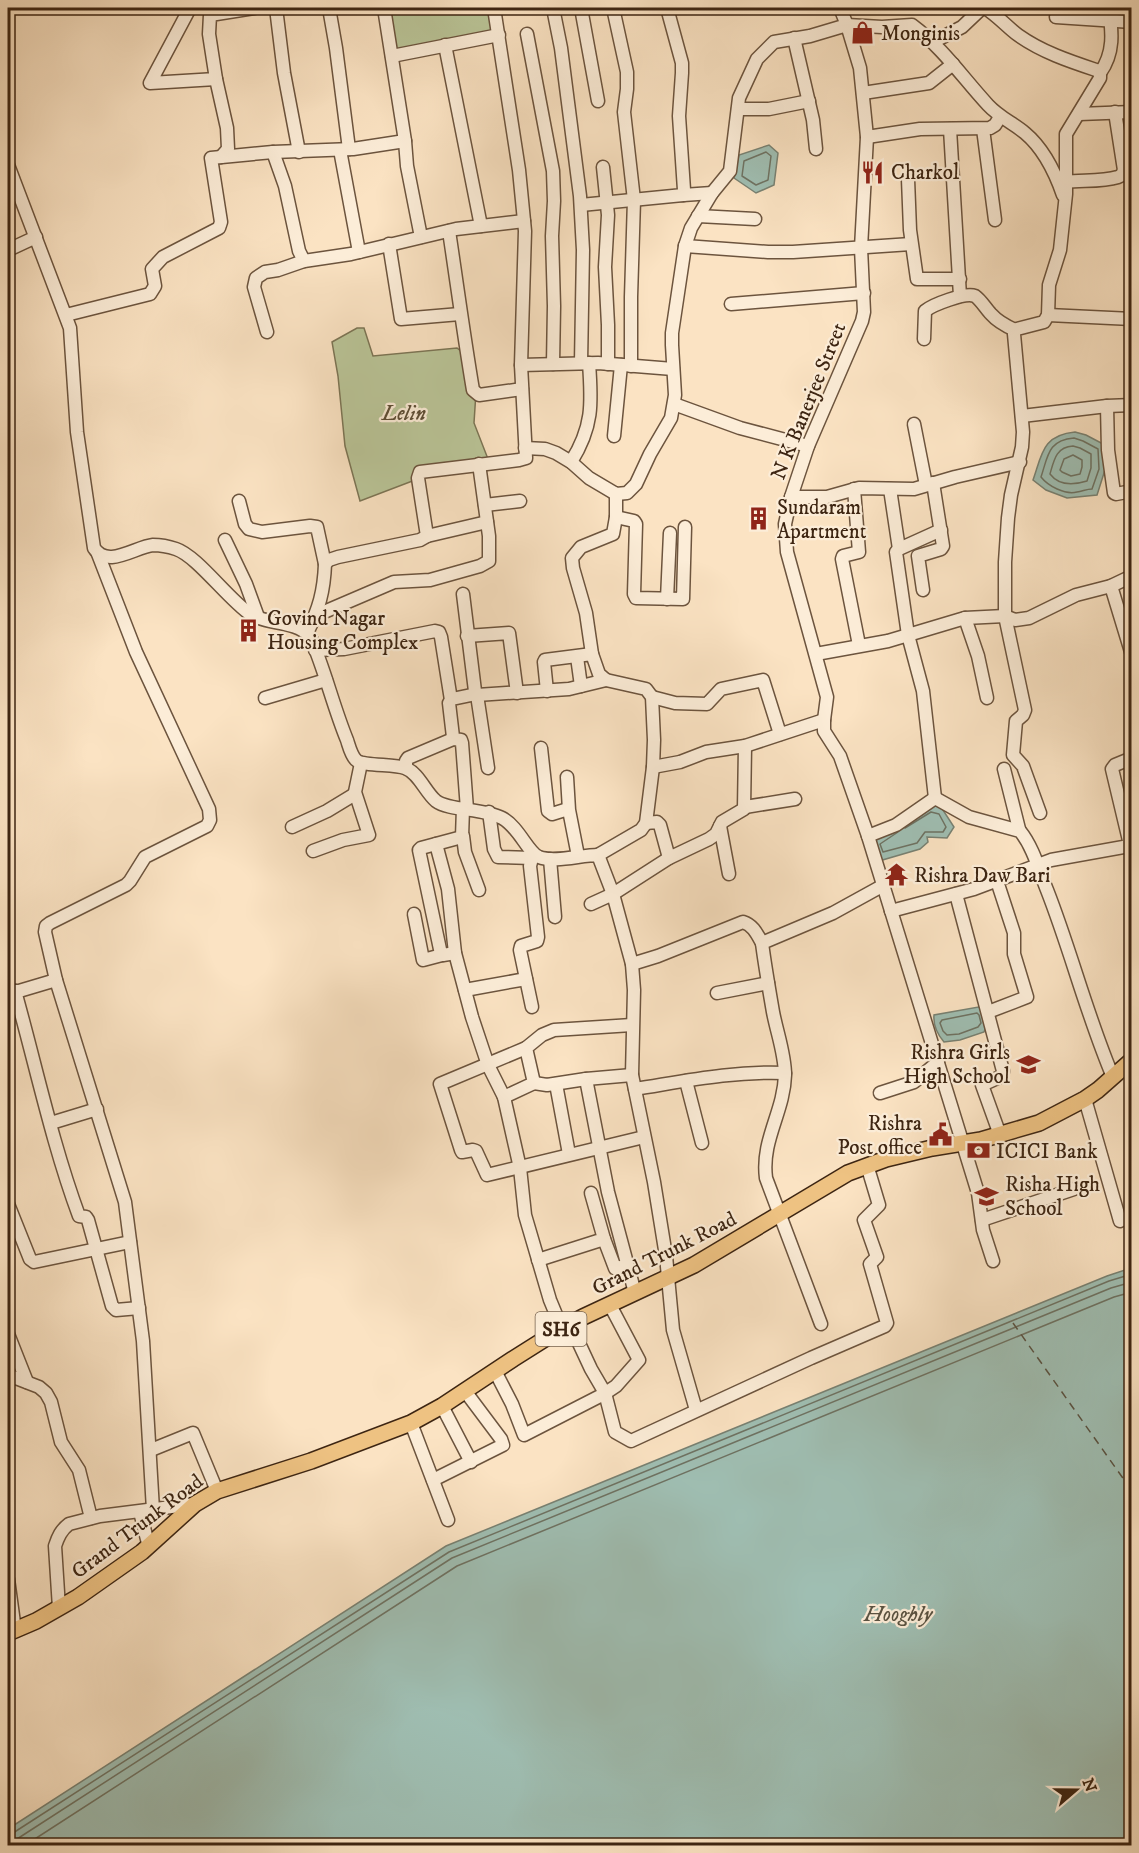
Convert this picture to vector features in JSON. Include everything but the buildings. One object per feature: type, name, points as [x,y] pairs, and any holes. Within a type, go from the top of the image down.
[{"type":"main road","name":"Grand Trunk Road","points":[[11,1631],[59,1608],[120,1568],[149,1547],[195,1504],[217,1491],[311,1461],[411,1423],[442,1406],[566,1327],[715,1254],[829,1183],[867,1165],[932,1148],[1000,1135],[1040,1123],[1085,1099],[1131,1060]]},
{"type":"street","points":[[190,8],[150,83],[216,79]]},
{"type":"street","points":[[221,157],[228,149],[227,128],[209,34],[210,15],[254,8]]},
{"type":"street","points":[[276,8],[284,73],[299,152]]},
{"type":"street","points":[[329,8],[336,48],[345,150],[358,252]]},
{"type":"street","points":[[384,8],[409,176],[421,237]]},
{"type":"street","points":[[427,536],[418,478],[420,472],[525,459],[526,457],[521,365],[524,221],[516,148],[494,8]]},
{"type":"street","points":[[553,8],[563,60],[581,205],[585,363],[591,394],[583,444],[571,462]]},
{"type":"street","points":[[581,8],[598,101]]},
{"type":"street","points":[[613,8],[627,72],[624,112],[634,200],[626,365],[614,436]]},
{"type":"street","points":[[668,8],[682,73],[679,116],[683,195]]},
{"type":"street","name":"N K Banerjee Street","points":[[840,8],[860,68],[867,137],[861,248],[864,312],[808,446],[791,497],[785,524],[787,552],[827,697],[824,731],[840,756],[868,837],[964,1143],[978,1193],[982,1230],[993,1261]]},
{"type":"street","points":[[933,42],[962,27],[985,8],[1017,34],[1035,45],[1065,60],[1100,73]]},
{"type":"street","points":[[924,339],[925,311],[960,297],[975,297],[997,320],[1015,330],[1040,324],[1048,315],[1049,285],[1060,250],[1065,201],[1066,134],[1106,64],[1112,44],[1109,8]]},
{"type":"street","points":[[1056,17],[1131,22]]},
{"type":"street","points":[[525,448],[551,450],[616,494],[627,493],[636,484],[650,454],[668,425],[674,404],[672,333],[684,246],[691,228],[712,192],[732,167],[741,91],[757,59],[774,42],[814,35],[847,25],[882,27],[911,25],[933,42],[1000,117],[1026,134],[1047,159],[1065,201]]},
{"type":"street","points":[[392,56],[499,34]]},
{"type":"street","points":[[527,34],[553,171],[553,364]]},
{"type":"street","points":[[794,38],[813,120],[816,149]]},
{"type":"street","points":[[445,45],[481,226]]},
{"type":"street","points":[[863,93],[929,83],[953,64]]},
{"type":"street","points":[[738,109],[769,109],[809,101]]},
{"type":"street","points":[[1066,182],[1118,177],[1122,174],[1127,160],[1115,112]]},
{"type":"street","points":[[1079,114],[1131,112]]},
{"type":"street","points":[[867,137],[920,129],[990,128],[1000,117]]},
{"type":"street","points":[[950,129],[960,297]]},
{"type":"street","points":[[983,129],[995,220]]},
{"type":"street","points":[[66,315],[150,294],[155,286],[152,269],[163,258],[219,228],[211,158],[273,152],[345,150],[405,141]]},
{"type":"street","points":[[273,152],[285,186],[304,261]]},
{"type":"street","points":[[8,165],[70,328],[79,444],[94,548],[136,652],[209,809],[210,820],[207,826],[145,858],[126,885],[50,922],[45,932],[56,980],[123,1196],[143,1341],[153,1510]]},
{"type":"street","points":[[603,167],[608,202],[605,267],[608,364]]},
{"type":"street","points":[[908,179],[911,244],[917,279],[960,279]]},
{"type":"street","points":[[581,205],[712,192]]},
{"type":"street","points":[[698,216],[755,219]]},
{"type":"street","points":[[267,332],[254,287],[256,278],[265,272],[304,261],[358,252],[449,231],[524,221]]},
{"type":"street","points":[[449,231],[473,390],[479,395],[522,389]]},
{"type":"street","points":[[8,250],[36,237]]},
{"type":"street","points":[[389,244],[401,320],[460,314]]},
{"type":"street","points":[[684,246],[768,252],[911,244]]},
{"type":"street","points":[[731,304],[864,293]]},
{"type":"street","points":[[1048,315],[1131,319]]},
{"type":"street","points":[[1015,330],[1022,416],[1022,447],[1011,495],[1005,562],[1010,618],[1025,710],[1016,721],[1013,753],[1014,758],[1023,766],[1040,813]]},
{"type":"street","points":[[521,365],[585,363],[674,369]]},
{"type":"street","points":[[674,404],[740,428],[808,446]]},
{"type":"street","points":[[1022,416],[1131,405]]},
{"type":"street","points":[[1107,406],[1108,450],[1114,493],[1116,495],[1131,491]]},
{"type":"street","points":[[914,424],[943,546],[942,549],[918,556],[923,590]]},
{"type":"street","points":[[791,497],[827,497],[854,489],[912,489],[1020,462]]},
{"type":"street","points":[[316,615],[394,582],[430,580],[489,561],[487,522],[479,464]]},
{"type":"street","points":[[854,489],[859,552],[843,556],[842,559],[859,645]]},
{"type":"street","points":[[890,489],[899,549]]},
{"type":"street","points":[[606,680],[599,674],[592,654],[586,613],[572,558],[581,547],[613,534],[616,494]]},
{"type":"street","points":[[238,501],[245,524],[249,529],[262,532],[317,527],[325,564],[324,590],[307,633]]},
{"type":"street","points":[[485,505],[520,501]]},
{"type":"street","points":[[616,517],[634,521],[636,524],[635,597],[681,600],[684,598],[685,527]]},
{"type":"street","points":[[325,564],[338,556],[420,540],[427,536],[487,522]]},
{"type":"street","points":[[935,798],[923,692],[908,635],[896,554],[899,549],[941,530]]},
{"type":"street","points":[[667,599],[670,533]]},
{"type":"street","points":[[225,540],[246,584],[258,617]]},
{"type":"street","points":[[98,554],[106,558],[154,545],[179,550],[234,602],[252,615],[307,633],[354,757],[361,763],[406,768],[413,773],[436,801],[465,809],[489,812],[513,825],[533,856],[530,870],[538,938],[537,941],[520,948],[532,1007]]},
{"type":"street","points":[[816,654],[908,635],[965,618],[1035,616],[1079,593],[1112,586],[1131,576]]},
{"type":"street","points":[[1112,586],[1131,655]]},
{"type":"street","points":[[463,594],[467,636],[488,768]]},
{"type":"street","points":[[965,618],[978,656],[987,698]]},
{"type":"street","points":[[315,650],[344,649],[439,632],[451,700],[449,703],[453,739]]},
{"type":"street","points":[[467,636],[508,632],[517,693]]},
{"type":"street","points":[[547,691],[544,661],[592,654]]},
{"type":"street","points":[[577,657],[581,686]]},
{"type":"street","points":[[265,698],[326,680]]},
{"type":"street","points":[[451,700],[477,695],[547,691],[606,680],[646,689],[652,697],[654,767],[646,823],[641,830],[598,855],[550,859],[533,856],[498,857],[494,849],[489,812]]},
{"type":"street","points":[[652,697],[675,703],[707,704],[722,689],[763,680],[780,734]]},
{"type":"street","points":[[654,767],[680,762],[706,752],[745,746],[824,720]]},
{"type":"street","points":[[406,768],[408,758],[453,739],[461,740],[465,809],[463,836],[465,852],[479,890]]},
{"type":"street","points":[[745,746],[745,807]]},
{"type":"street","points":[[542,748],[548,811],[552,814],[568,809]]},
{"type":"street","points":[[891,911],[997,881],[1054,859],[1130,850],[1112,768],[1131,758]]},
{"type":"street","points":[[313,851],[344,840],[369,835],[355,794],[361,763]]},
{"type":"street","points":[[1004,769],[1019,830],[1037,866],[1066,943],[1099,1044],[1113,1077]]},
{"type":"street","points":[[567,777],[568,809],[578,856]]},
{"type":"street","points":[[292,827],[327,811],[355,794]]},
{"type":"street","points":[[935,798],[969,817],[1019,830]]},
{"type":"street","points":[[868,837],[896,825],[935,798]]},
{"type":"street","points":[[591,904],[613,894],[669,858],[709,839],[716,834],[723,821],[745,807],[795,799]]},
{"type":"street","points":[[646,823],[657,822],[660,825],[669,858]]},
{"type":"street","points":[[720,826],[729,874]]},
{"type":"street","points":[[442,955],[419,850],[463,836]]},
{"type":"street","points":[[436,844],[448,891],[455,953],[488,1065],[504,1098],[520,1168],[525,1215],[550,1300],[605,1393],[615,1432],[629,1440],[634,1440],[886,1325],[870,1264],[877,1257],[864,1221],[879,1205],[867,1165]]},
{"type":"street","points":[[598,855],[613,894],[632,964],[634,990],[632,1075],[656,1192],[666,1256],[674,1334],[696,1410]]},
{"type":"street","points":[[550,859],[555,917]]},
{"type":"street","points":[[988,1012],[1027,997],[1014,958],[1014,933],[997,881]]},
{"type":"street","points":[[762,943],[853,903],[882,886]]},
{"type":"street","points":[[956,894],[1004,1073],[982,1086],[1000,1135]]},
{"type":"street","points":[[414,914],[422,959],[455,953]]},
{"type":"street","points":[[632,964],[743,922],[750,925],[762,943],[785,1073],[782,1102],[767,1145],[764,1164],[770,1192],[781,1213],[821,1324]]},
{"type":"street","points":[[56,980],[11,991],[78,1215],[87,1218],[113,1308],[116,1310],[139,1308]]},
{"type":"street","points":[[465,990],[526,980]]},
{"type":"street","points":[[717,993],[768,983]]},
{"type":"street","points":[[632,1025],[554,1030],[542,1035],[526,1048],[440,1084],[440,1088],[461,1151],[476,1151],[488,1176],[644,1137]]},
{"type":"street","points":[[526,1048],[534,1083]]},
{"type":"street","points":[[880,1093],[914,1082],[938,1062]]},
{"type":"street","points":[[635,1089],[724,1074],[785,1073]]},
{"type":"street","points":[[504,1098],[534,1083],[547,1085],[632,1075]]},
{"type":"street","points":[[586,1079],[613,1214],[635,1293]]},
{"type":"street","points":[[686,1081],[702,1143]]},
{"type":"street","points":[[556,1084],[569,1154]]},
{"type":"street","points":[[1085,1099],[1120,1221]]},
{"type":"street","points":[[51,1123],[97,1109]]},
{"type":"street","points":[[982,1220],[1074,1189]]},
{"type":"street","points":[[591,1194],[615,1268],[627,1266]]},
{"type":"street","points":[[8,1204],[32,1261],[130,1242]]},
{"type":"street","points":[[538,1260],[604,1239]]},
{"type":"street","points":[[495,1371],[513,1404],[525,1436],[605,1393],[616,1386],[639,1360],[610,1305]]},
{"type":"street","points":[[8,1334],[27,1382]]},
{"type":"street","points":[[8,1375],[43,1390],[49,1398],[61,1442],[79,1470],[91,1518]]},
{"type":"street","points":[[433,1480],[503,1445],[501,1439],[465,1391]]},
{"type":"street","points":[[442,1406],[471,1462]]},
{"type":"street","points":[[411,1423],[448,1520]]},
{"type":"street","points":[[151,1450],[193,1433],[217,1491]]},
{"type":"street","points":[[59,1608],[57,1538],[69,1524],[91,1518],[195,1504]]},
{"type":"street","points":[[140,1512],[149,1547]]},
{"type":"street","points":[[8,1579],[11,1631]]},
{"type":"green space","points":[[384,8],[494,8],[499,35],[392,56]]},
{"type":"green space","name":"Lelin","points":[[357,328],[364,328],[373,356],[457,348],[467,356],[476,392],[474,423],[488,459],[415,480],[360,501],[345,446],[332,342]]},
{"type":"water","points":[[769,145],[778,153],[774,185],[756,193],[734,178],[739,155]]},
{"type":"water","points":[[1075,432],[1105,445],[1105,470],[1097,495],[1067,498],[1046,490],[1033,480],[1045,448],[1050,442],[1056,437]]},
{"type":"water","points":[[930,805],[941,807],[954,827],[947,838],[927,837],[928,842],[920,849],[879,861],[872,842]]},
{"type":"water","points":[[984,1006],[987,1024],[984,1032],[960,1040],[944,1042],[939,1036],[934,1023],[934,1015]]},
{"type":"water","name":"Hooghly","points":[[1131,1268],[1131,1845],[8,1845],[8,1829],[446,1546]]},
{"type":"ferry route","points":[[1013,1323],[1132,1491]]},
{"type":"place","name":"Monginis","points":[[863,33]]},
{"type":"place","name":"Charkol","points":[[873,172]]},
{"type":"place","name":"Sundaram Apartment","points":[[759,519]]},
{"type":"place","name":"Govind Nagar Housing Complex","points":[[249,630]]},
{"type":"place","name":"Rishra Daw Bari","points":[[896,875]]},
{"type":"place","name":"Rishra Girls High School","points":[[1028,1064]]},
{"type":"place","name":"Rishra Post office","points":[[940,1135]]},
{"type":"place","name":"ICICI Bank","points":[[978,1151]]},
{"type":"place","name":"Risha High School","points":[[987,1196]]}]
